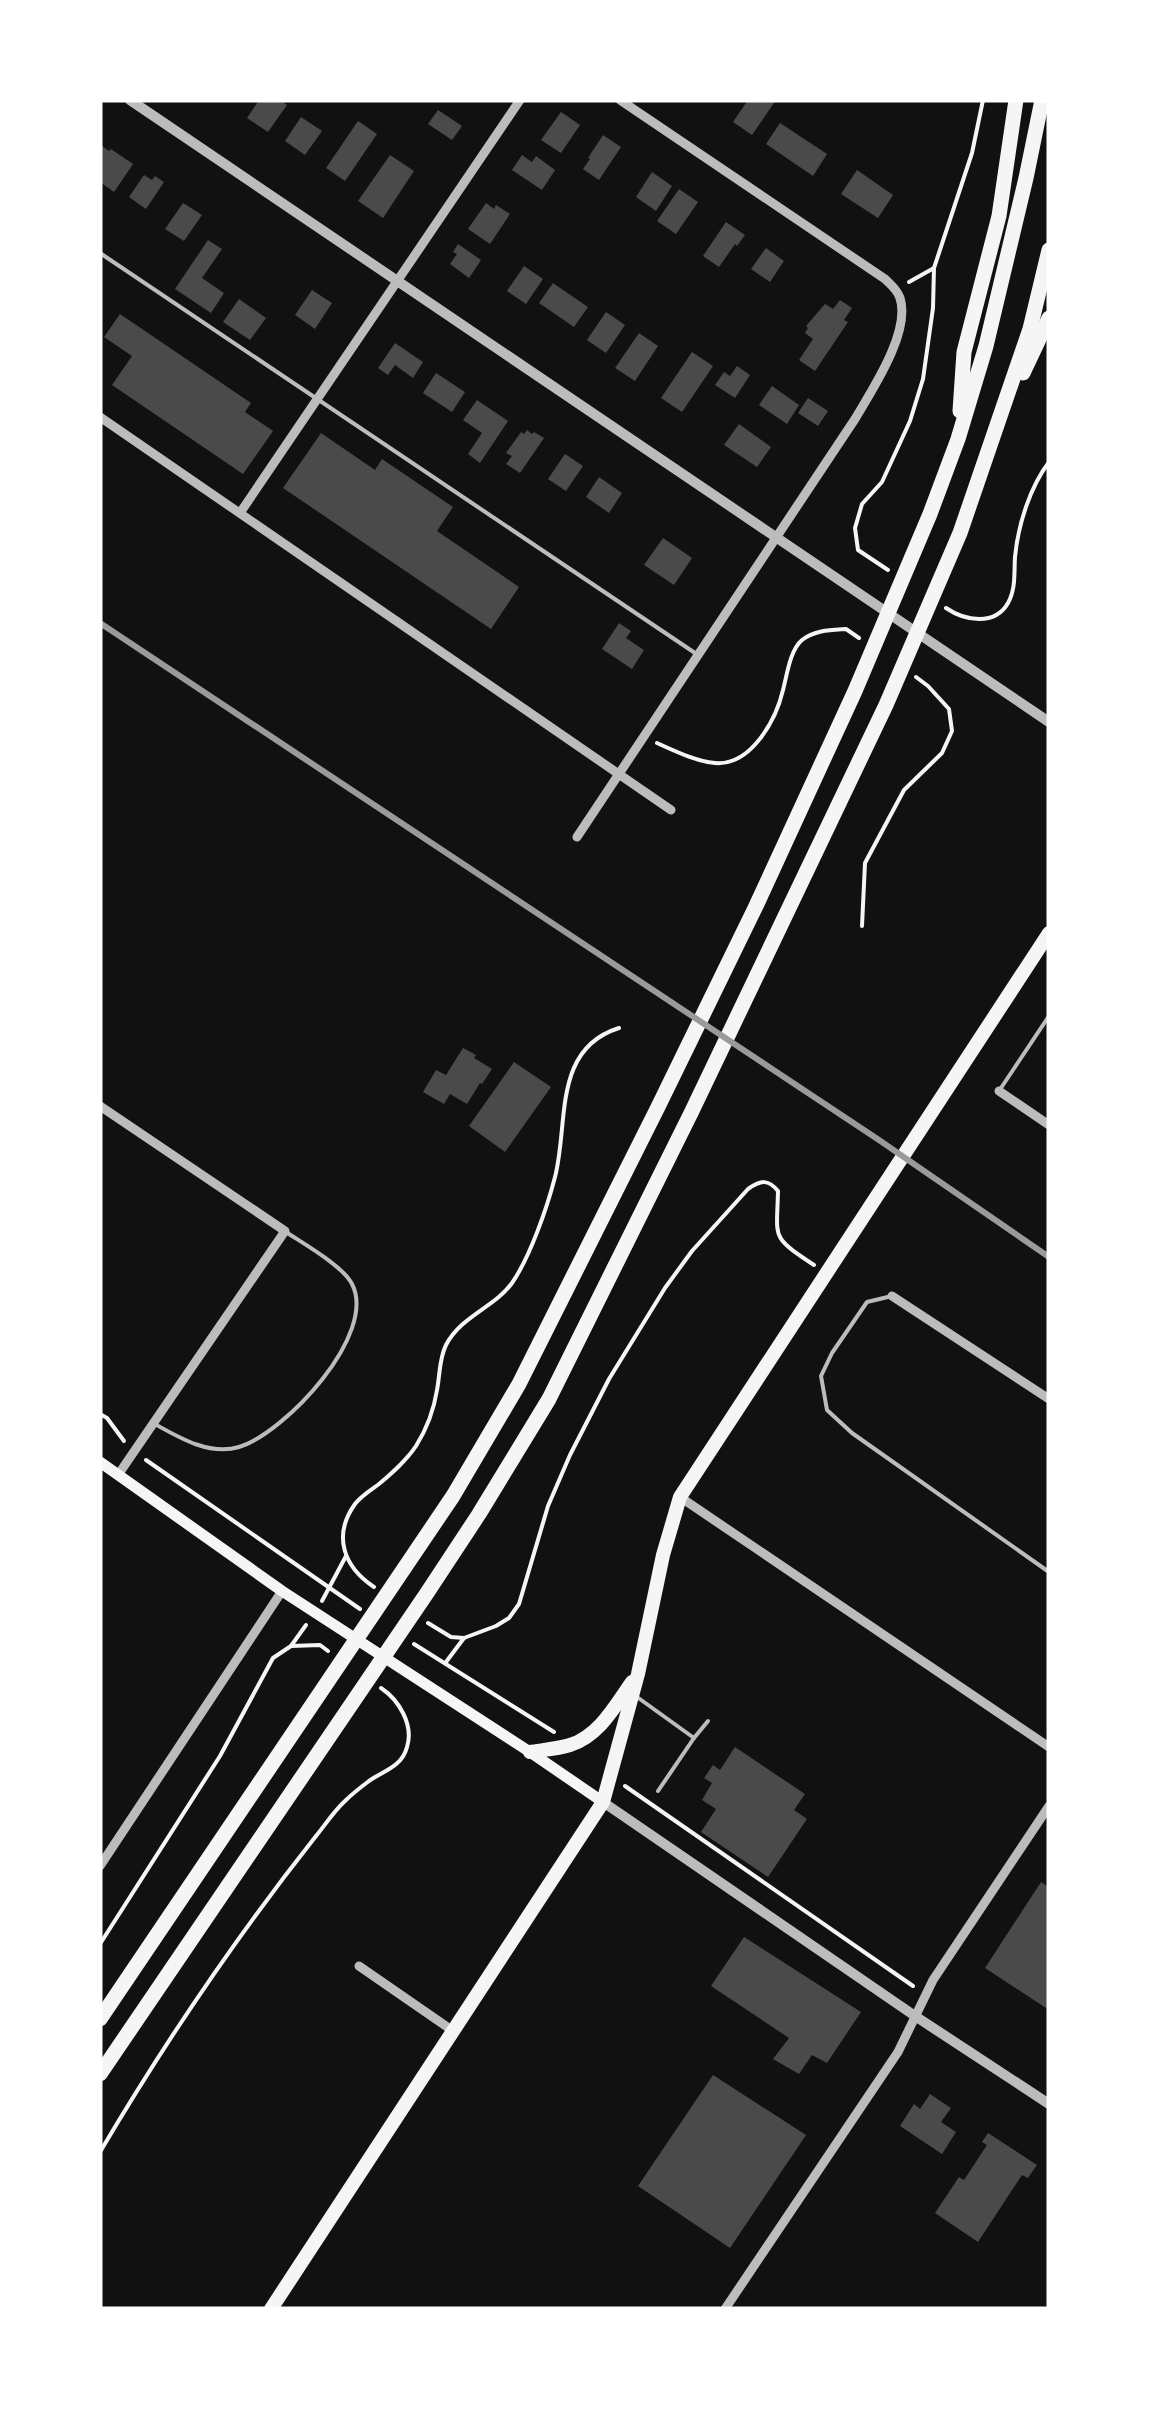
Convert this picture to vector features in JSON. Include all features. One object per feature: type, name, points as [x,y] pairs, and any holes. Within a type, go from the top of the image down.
[{"type":"highway","points":[[958,440],[964,352],[998,216],[1016,100]]},
{"type":"highway","points":[[100,2019],[453,1496],[519,1384],[658,1107],[855,691],[930,514],[958,440],[986,346],[1042,100]]},
{"type":"highway","points":[[100,2074],[480,1514],[549,1399],[692,1112],[886,704],[960,533],[1030,329],[1049,250]]},
{"type":"highway","points":[[988,444],[1049,318]]},
{"type":"main road","points":[[270,2309],[603,1802],[680,1498],[1049,933]]},
{"type":"main road","points":[[100,1462],[282,1591],[603,1802]]},
{"type":"main road","points":[[530,1752],[574,1743],[589,1735],[606,1720],[638,1674]]},
{"type":"street","points":[[130,100],[1049,722]]},
{"type":"street","points":[[240,513],[520,100]]},
{"type":"street","points":[[577,836],[877,383],[902,311],[896,290],[885,279],[620,100]]},
{"type":"street","points":[[100,417],[671,810]]},
{"type":"street","points":[[999,1091],[1049,1125]]},
{"type":"street","points":[[100,1106],[285,1231],[118,1475]]},
{"type":"street","points":[[892,1296],[1049,1399]]},
{"type":"street","points":[[680,1498],[1049,1747]]},
{"type":"street","points":[[100,1866],[282,1591]]},
{"type":"street","points":[[603,1802],[1049,2104]]},
{"type":"street","points":[[725,2309],[898,2052],[932,1980],[1049,1806]]},
{"type":"street","points":[[359,1966],[453,2031]]},
{"type":"lane","points":[[100,253],[698,655]]},
{"type":"lane","points":[[999,1091],[1049,1016]]},
{"type":"lane","points":[[153,1424],[213,1450],[239,1447],[270,1431],[299,1405],[332,1366],[353,1327],[358,1300],[351,1280],[285,1231]]},
{"type":"lane","points":[[892,1296],[868,1302],[832,1353],[821,1376],[827,1410],[852,1433],[1049,1572]]},
{"type":"lane","points":[[633,1694],[694,1738]]},
{"type":"lane","points":[[658,1791],[708,1720]]},
{"type":"path","points":[[896,290],[934,268]]},
{"type":"path","points":[[100,1414],[134,1452],[362,1610]]},
{"type":"path","points":[[445,1664],[464,1638]]},
{"type":"path","points":[[412,1642],[552,1732],[570,1733],[574,1743]]},
{"type":"path","points":[[610,1776],[925,1994]]},
{"type":"building","points":[[259,100],[280,100],[287,105],[268,132],[247,118]]},
{"type":"building","points":[[748,100],[776,100],[752,135],[733,122]]},
{"type":"building","points":[[438,110],[462,126],[452,140],[428,124]]},
{"type":"building","points":[[561,112],[580,125],[561,153],[541,140]]},
{"type":"building","points":[[301,117],[322,131],[305,155],[285,141]]},
{"type":"building","points":[[358,121],[377,134],[345,181],[326,168]]},
{"type":"building","points":[[780,123],[827,154],[813,176],[766,144]]},
{"type":"building","points":[[603,135],[621,147],[599,180],[583,169]]},
{"type":"building","points":[[102,146],[133,164],[114,192],[100,182]]},
{"type":"building","points":[[390,155],[414,171],[383,218],[358,201]]},
{"type":"building","points":[[522,155],[532,162],[536,156],[555,170],[542,190],[512,170]]},
{"type":"building","points":[[857,170],[893,195],[878,218],[841,194]]},
{"type":"building","points":[[652,172],[672,186],[656,211],[636,197]]},
{"type":"building","points":[[144,175],[164,182],[146,209],[129,197]]},
{"type":"building","points":[[679,189],[698,202],[676,234],[657,221]]},
{"type":"building","points":[[183,203],[202,215],[184,241],[165,229]]},
{"type":"building","points":[[486,203],[510,214],[490,244],[468,229]]},
{"type":"building","points":[[726,222],[745,235],[719,267],[703,256]]},
{"type":"building","points":[[208,240],[222,249],[202,278],[224,293],[211,313],[175,289]]},
{"type":"building","points":[[458,244],[481,260],[469,278],[450,264]]},
{"type":"building","points":[[766,248],[784,261],[770,282],[751,269]]},
{"type":"building","points":[[524,266],[543,279],[526,304],[507,291]]},
{"type":"building","points":[[553,283],[588,307],[574,327],[539,303]]},
{"type":"building","points":[[312,290],[332,303],[315,329],[295,315]]},
{"type":"building","points":[[239,299],[266,318],[250,340],[223,322]]},
{"type":"building","points":[[840,300],[852,308],[844,320],[848,322],[815,371],[799,360],[813,339],[805,333],[806,326],[825,304],[833,309]]},
{"type":"building","points":[[606,312],[625,325],[606,353],[587,340]]},
{"type":"building","points":[[120,314],[251,403],[245,412],[273,431],[243,474],[112,385],[132,356],[104,337]]},
{"type":"building","points":[[639,333],[658,346],[635,381],[615,368]]},
{"type":"building","points":[[395,343],[423,362],[413,378],[395,365],[388,375],[378,368]]},
{"type":"building","points":[[692,352],[713,366],[682,412],[661,398]]},
{"type":"building","points":[[737,366],[750,375],[735,398],[715,385],[724,372],[730,376]]},
{"type":"building","points":[[436,373],[465,392],[452,412],[423,393]]},
{"type":"building","points":[[772,386],[799,405],[787,424],[759,405]]},
{"type":"building","points":[[808,398],[828,411],[818,426],[798,413]]},
{"type":"building","points":[[477,400],[508,421],[480,463],[468,454],[482,433],[463,420]]},
{"type":"building","points":[[739,424],[771,447],[757,467],[724,445]]},
{"type":"building","points":[[527,430],[544,438],[520,473],[506,464],[512,456],[506,453],[521,432]]},
{"type":"building","points":[[321,433],[375,470],[382,459],[453,507],[437,531],[519,587],[491,629],[283,488]]},
{"type":"building","points":[[565,454],[583,466],[566,491],[548,479]]},
{"type":"building","points":[[599,477],[622,493],[609,513],[586,497]]},
{"type":"building","points":[[663,538],[692,558],[674,585],[644,565]]},
{"type":"building","points":[[619,623],[631,631],[626,638],[644,650],[632,669],[602,649]]},
{"type":"building","points":[[463,1048],[492,1069],[467,1104],[450,1094],[444,1104],[423,1092],[436,1070],[446,1075]]},
{"type":"building","points":[[514,1062],[551,1087],[505,1152],[469,1126]]},
{"type":"building","points":[[735,1747],[805,1794],[794,1810],[807,1819],[768,1877],[701,1832],[716,1809],[702,1800],[712,1783],[704,1778],[713,1765],[720,1770]]},
{"type":"building","points":[[1041,1882],[1049,1887],[1049,2010],[985,1968]]},
{"type":"building","points":[[744,1937],[861,2012],[827,2063],[812,2055],[799,2074],[773,2059],[789,2038],[711,1986]]},
{"type":"building","points":[[713,2075],[806,2135],[730,2248],[638,2186]]},
{"type":"building","points":[[930,2094],[951,2108],[941,2122],[956,2132],[942,2154],[900,2126],[914,2104],[920,2109]]},
{"type":"building","points":[[988,2133],[1037,2165],[1028,2178],[1022,2175],[978,2242],[935,2213],[959,2177],[964,2180],[987,2145],[982,2142]]},
{"type":"railway","points":[[100,623],[1049,1257]]}]
